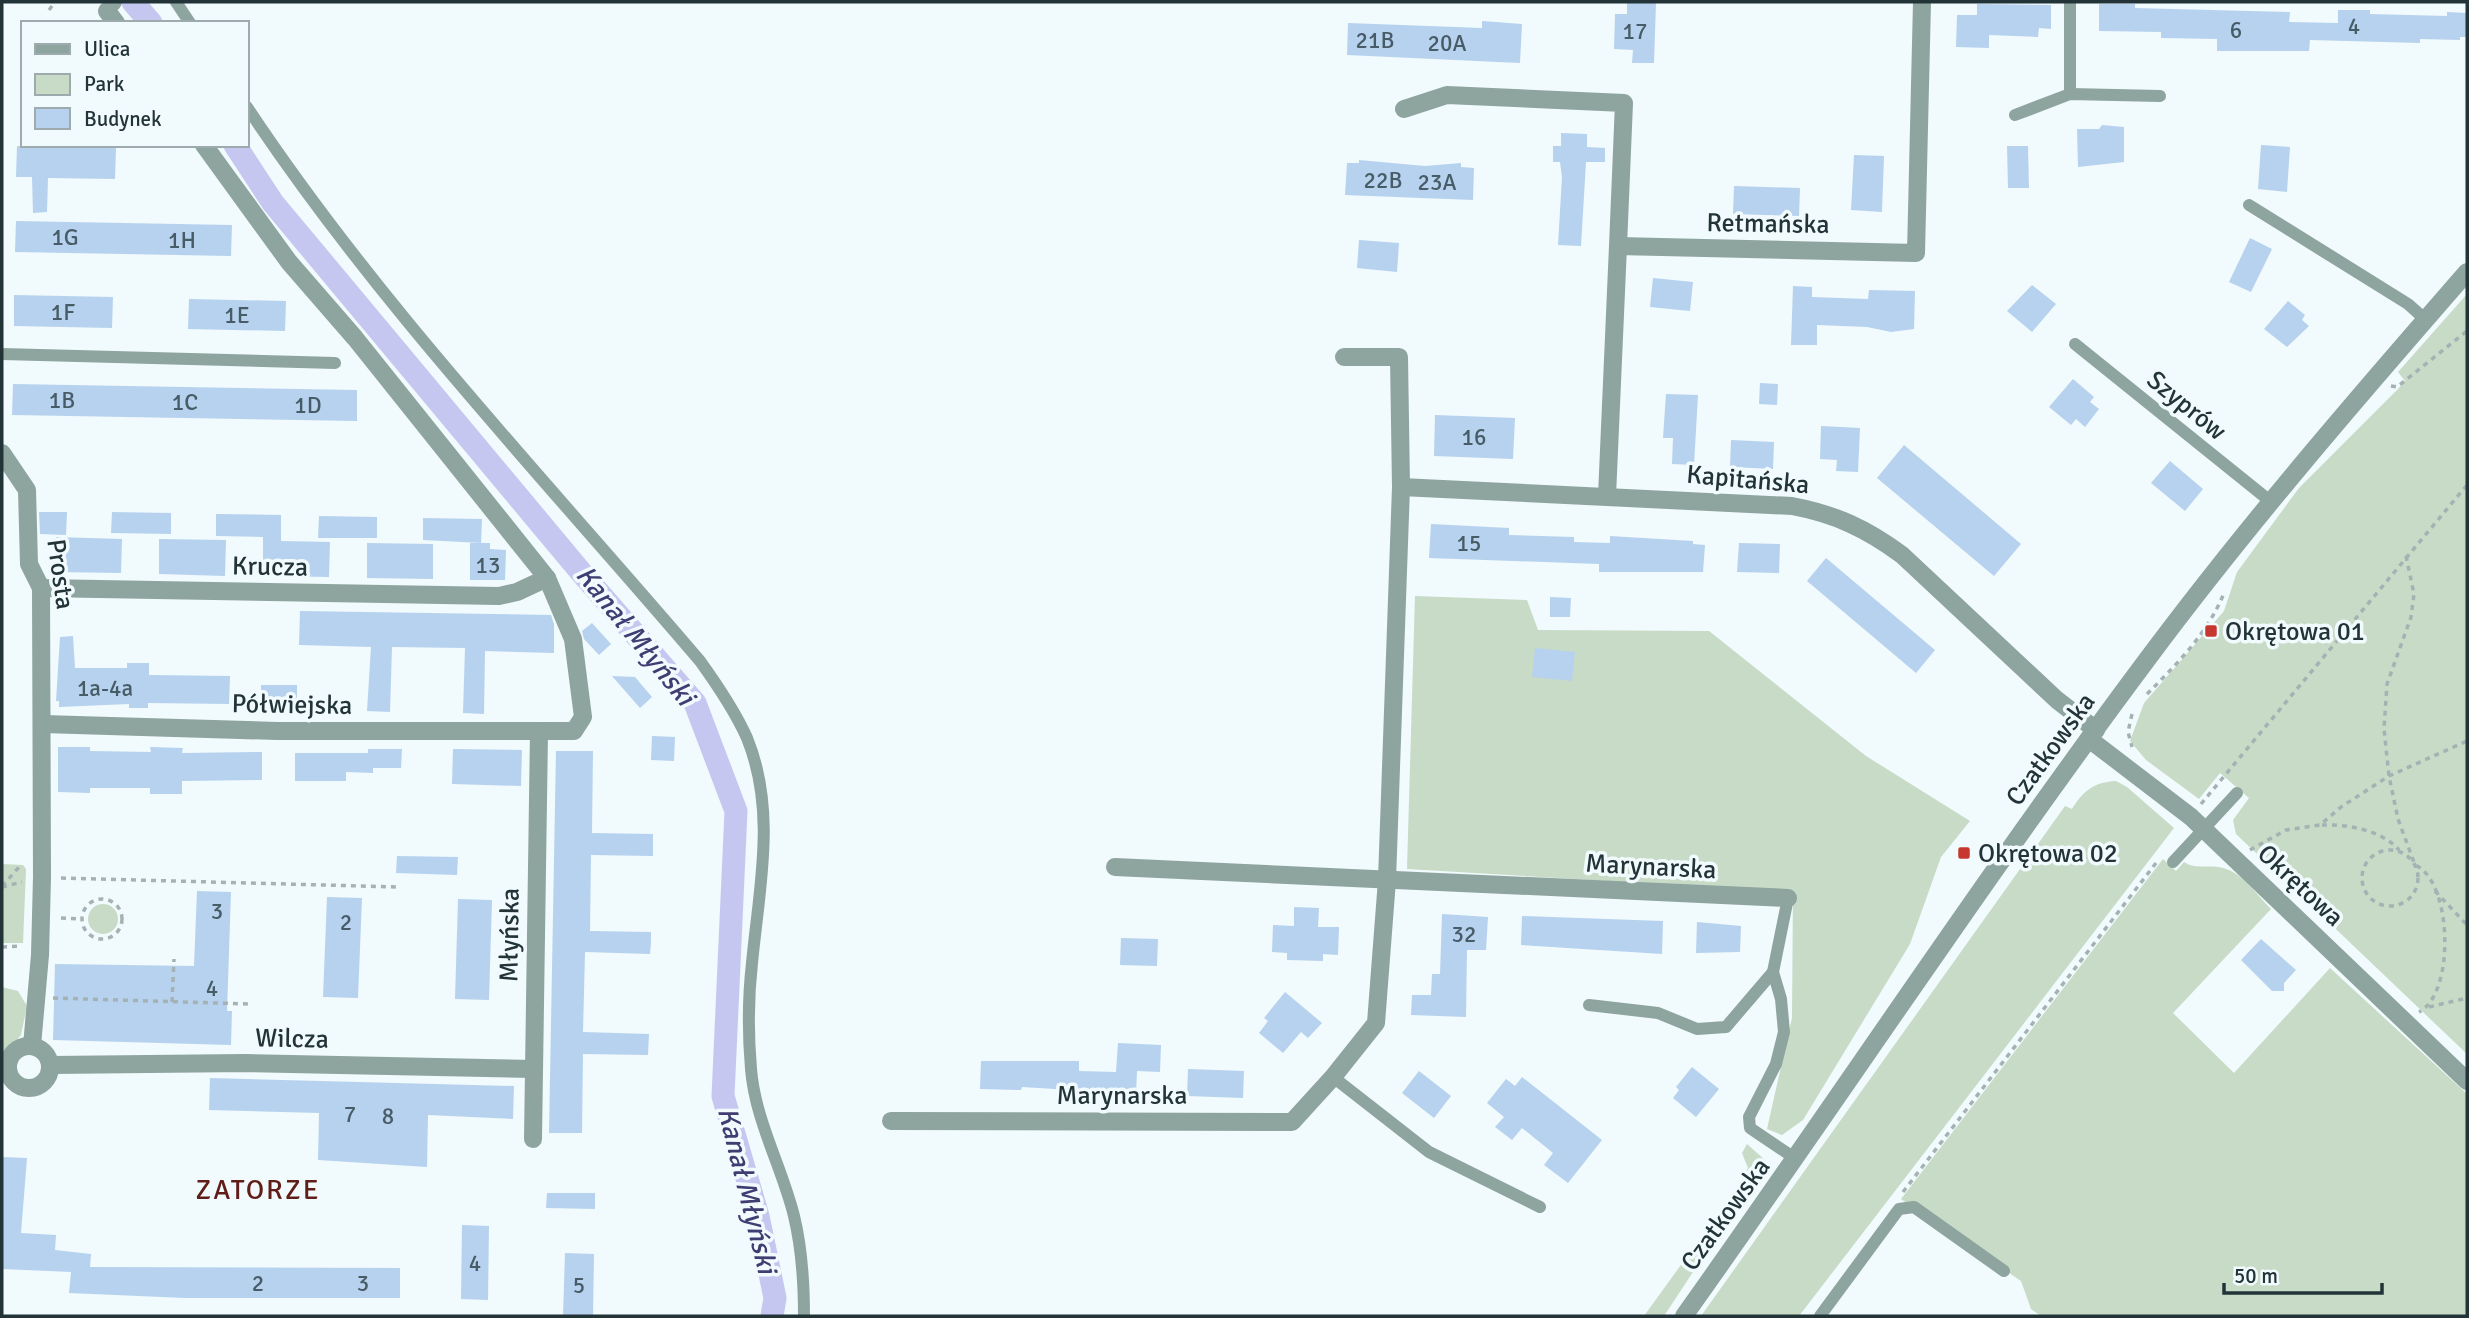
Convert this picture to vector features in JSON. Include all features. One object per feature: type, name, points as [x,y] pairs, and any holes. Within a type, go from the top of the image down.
[{"type":"street","name":"Retmańska","points":[[1618,246],[1916,253],[1923,2]]},
{"type":"street","points":[[1404,109],[1447,95],[1625,103],[1607,496]]},
{"type":"street","points":[[205,147],[289,261],[547,578]]},
{"type":"street","name":"Czatkowska","points":[[1684,1316],[1796,1159],[1941,946],[2093,735],[2270,500],[2467,272]]},
{"type":"street","points":[[1344,356],[1399,356],[1401,487],[1387,880]]},
{"type":"street","name":"Prosta","points":[[2,453],[27,490],[29,564],[41,588],[42,877],[37,998],[32,1046]]},
{"type":"street","name":"Kapitańska","points":[[1401,487],[1792,506],[1852,522],[1902,555],[2093,735]]},
{"type":"street","name":"Krucza","points":[[41,588],[499,596],[517,592],[547,578]]},
{"type":"street","name":"Półwiejska","points":[[43,724],[277,731],[574,731],[583,718],[573,639],[547,578]]},
{"type":"street","name":"Młyńska","points":[[533,1139],[539,732]]},
{"type":"street","name":"Okrętowa","points":[[2093,735],[2198,817],[2238,862],[2409,1022],[2467,1081]]},
{"type":"street","name":"Marynarska","points":[[1115,867],[1788,898]]},
{"type":"street","name":"Marynarska","points":[[891,1121],[1292,1122],[1333,1077],[1376,1023],[1387,880]]},
{"type":"street","points":[[32,1046],[44,1052],[51,1065],[43,1083],[30,1088],[17,1084],[5,1074],[13,1054],[32,1046]]},
{"type":"street","name":"Wilcza","points":[[51,1065],[245,1063],[533,1069]]},
{"type":"lane","points":[[176,2],[189,21]]},
{"type":"lane","points":[[2070,2],[2070,94]]},
{"type":"lane","points":[[2015,115],[2070,94],[2160,96]]},
{"type":"lane","points":[[248,109],[286,167],[375,282],[700,661],[731,707],[747,739],[757,773],[765,841],[750,992],[751,1071],[769,1144],[794,1217],[802,1257],[804,1316]]},
{"type":"lane","points":[[2249,205],[2408,304],[2426,320]]},
{"type":"lane","name":"Szyprów","points":[[2075,344],[2270,500]]},
{"type":"lane","points":[[2,354],[335,363]]},
{"type":"lane","points":[[2177,858],[2198,817],[2237,793]]},
{"type":"lane","points":[[1788,898],[1773,972],[1781,999],[1784,1032],[1776,1064],[1749,1117],[1750,1128],[1796,1159]]},
{"type":"lane","points":[[1589,1005],[1658,1013],[1697,1029],[1726,1027],[1773,972]]},
{"type":"lane","points":[[1333,1077],[1429,1153],[1540,1207]]},
{"type":"lane","points":[[1820,1316],[1899,1209],[1914,1207],[2004,1271]]},
{"type":"path","points":[[49,10],[55,2]]},
{"type":"path","points":[[2372,383],[2397,387],[2467,331]]},
{"type":"path","points":[[2190,798],[2198,817],[2406,556],[2467,485]]},
{"type":"path","points":[[2400,852],[2381,851],[2367,861],[2363,869],[2363,886],[2373,900],[2390,906],[2407,900],[2417,886],[2415,865],[2398,819],[2389,776],[2384,729],[2387,684],[2411,617],[2414,594],[2406,556]]},
{"type":"path","points":[[2143,699],[2184,657],[2217,610],[2226,589]]},
{"type":"path","points":[[2134,751],[2128,732],[2136,708]]},
{"type":"path","points":[[2320,825],[2341,807],[2389,776],[2467,741]]},
{"type":"path","points":[[2238,862],[2251,848],[2286,830],[2320,825],[2361,830],[2386,840],[2420,867],[2434,889],[2467,925]]},
{"type":"path","points":[[1900,1195],[2170,844],[2177,858]]},
{"type":"path","points":[[2,887],[24,860]]},
{"type":"path","points":[[2,887],[42,877],[398,887]]},
{"type":"path","points":[[2429,1007],[2437,992],[2445,954],[2443,923],[2434,889]]},
{"type":"path","points":[[109,901],[119,909],[122,921],[117,933],[106,939],[88,933],[83,915],[90,904],[109,901]]},
{"type":"path","points":[[172,1002],[174,959]]},
{"type":"path","points":[[37,998],[249,1004]]},
{"type":"path","points":[[2409,1022],[2429,1007],[2467,998]]},
{"type":"green space","points":[[2467,294],[2467,1054],[2236,834],[2233,820],[2249,798],[2220,773],[2199,799],[2146,760],[2130,741],[2144,703],[2224,611],[2237,572],[2299,488],[2405,381],[2398,372]]},
{"type":"green space","points":[[1415,596],[1527,600],[1538,630],[1709,631],[1866,756],[1970,821],[1941,857],[1910,944],[1803,1120],[1782,1135],[1767,1129],[1792,1018],[1793,892],[1407,869]]},
{"type":"green space","points":[[2116,781],[2127,787],[2174,828],[1799,1316],[1701,1316],[2065,806],[2072,809],[2090,789],[2101,783]]},
{"type":"green space","points":[[2163,859],[2176,871],[2184,862],[2193,866],[2218,867],[2230,871],[2243,879],[2271,909],[2173,1013],[2234,1073],[2330,968],[2467,1094],[2467,1316],[2041,1316],[2031,1309],[2021,1281],[1901,1199]]},
{"type":"green space","points":[[2,864],[23,865],[26,869],[23,943],[2,943]]},
{"type":"green space","points":[[103,904],[109,905],[117,913],[117,925],[109,933],[103,934],[97,933],[89,925],[88,919],[89,913],[97,905]]},
{"type":"green space","points":[[2,987],[18,991],[27,1006],[21,1035],[2,1057]]},
{"type":"green space","points":[[1747,1144],[1766,1161],[1664,1316],[1644,1316],[1738,1186],[1748,1168],[1742,1153]]},
{"type":"building","points":[[1627,2],[1656,3],[1654,63],[1632,63],[1633,50],[1614,49],[1615,14],[1627,14]]},
{"type":"building","points":[[1977,4],[2051,5],[2051,29],[2039,28],[2038,37],[1989,35],[1989,48],[1956,47],[1957,15],[1977,15]]},
{"type":"building","points":[[2099,4],[2135,4],[2135,8],[2290,12],[2289,22],[2338,23],[2338,10],[2370,10],[2370,14],[2447,16],[2447,12],[2467,13],[2467,37],[2460,37],[2460,40],[2420,39],[2420,43],[2310,40],[2309,51],[2217,51],[2217,39],[2161,38],[2161,32],[2099,31]]},
{"type":"building","points":[[1482,21],[1522,24],[1520,63],[1347,55],[1348,23],[1482,28]]},
{"type":"building","points":[[2102,125],[2124,127],[2124,162],[2078,167],[2077,129],[2099,129]]},
{"type":"building","points":[[1561,133],[1587,134],[1587,147],[1605,148],[1605,162],[1586,162],[1581,246],[1558,245],[1562,177],[1560,162],[1553,162],[1553,146],[1561,146]]},
{"type":"building","points":[[2261,145],[2290,147],[2287,192],[2258,189]]},
{"type":"building","points":[[17,146],[116,148],[115,179],[48,178],[47,212],[33,213],[32,177],[16,177]]},
{"type":"building","points":[[2007,146],[2028,146],[2029,188],[2008,188]]},
{"type":"building","points":[[1854,155],[1884,156],[1882,212],[1851,210]]},
{"type":"building","points":[[1359,160],[1425,166],[1461,163],[1461,167],[1474,168],[1473,200],[1345,195],[1347,163],[1359,163]]},
{"type":"building","points":[[1734,186],[1800,188],[1799,216],[1733,214]]},
{"type":"building","points":[[16,221],[232,225],[231,256],[15,252]]},
{"type":"building","points":[[2250,238],[2272,249],[2251,292],[2229,282]]},
{"type":"building","points":[[1359,240],[1399,243],[1397,272],[1357,268]]},
{"type":"building","points":[[1653,278],[1693,282],[1690,311],[1650,307]]},
{"type":"building","points":[[2032,285],[2056,304],[2032,332],[2007,311]]},
{"type":"building","points":[[1793,286],[1812,287],[1812,297],[1868,299],[1869,290],[1915,291],[1914,329],[1891,332],[1867,327],[1817,325],[1817,345],[1791,345]]},
{"type":"building","points":[[14,295],[113,297],[112,328],[14,326]]},
{"type":"building","points":[[189,299],[286,301],[285,331],[188,329]]},
{"type":"building","points":[[2288,301],[2305,315],[2302,320],[2309,326],[2287,347],[2264,329]]},
{"type":"building","points":[[2073,379],[2094,397],[2090,402],[2099,409],[2085,427],[2076,419],[2071,425],[2049,407]]},
{"type":"building","points":[[1760,383],[1778,384],[1777,405],[1759,404]]},
{"type":"building","points":[[13,384],[357,390],[357,421],[12,415]]},
{"type":"building","points":[[1666,394],[1698,395],[1694,465],[1672,464],[1673,438],[1663,438]]},
{"type":"building","points":[[1435,415],[1515,418],[1513,459],[1434,456]]},
{"type":"building","points":[[1821,426],[1860,428],[1858,472],[1836,471],[1837,460],[1820,459]]},
{"type":"building","points":[[1731,440],[1774,442],[1773,469],[1730,467]]},
{"type":"building","points":[[1904,445],[2021,544],[1994,576],[1877,478]]},
{"type":"building","points":[[2170,461],[2203,489],[2185,511],[2151,483]]},
{"type":"building","points":[[39,512],[67,512],[66,535],[40,534]]},
{"type":"building","points":[[112,512],[171,513],[171,534],[111,533]]},
{"type":"building","points":[[216,514],[281,515],[281,541],[330,542],[329,577],[263,576],[263,537],[216,536]]},
{"type":"building","points":[[319,516],[377,517],[377,538],[318,538]]},
{"type":"building","points":[[423,518],[482,519],[481,543],[423,540]]},
{"type":"building","points":[[1431,524],[1509,528],[1509,535],[1574,537],[1574,542],[1610,543],[1610,536],[1693,541],[1693,544],[1705,545],[1703,572],[1599,572],[1599,564],[1429,558]]},
{"type":"building","points":[[56,537],[122,539],[121,573],[55,572]]},
{"type":"building","points":[[159,539],[226,540],[225,576],[159,574]]},
{"type":"building","points":[[367,543],[433,544],[433,579],[367,578]]},
{"type":"building","points":[[470,543],[490,543],[490,549],[506,550],[505,580],[470,580]]},
{"type":"building","points":[[1739,543],[1780,544],[1779,573],[1737,572]]},
{"type":"building","points":[[1826,558],[1935,650],[1916,673],[1807,581]]},
{"type":"building","points":[[1550,597],[1571,598],[1570,617],[1550,617]]},
{"type":"building","points":[[300,611],[551,615],[554,624],[554,653],[485,651],[484,714],[463,713],[465,648],[392,647],[390,712],[367,711],[371,647],[299,645]]},
{"type":"building","points":[[592,623],[611,644],[599,655],[584,639],[582,631]]},
{"type":"building","points":[[73,636],[75,668],[127,668],[127,663],[149,663],[149,675],[230,676],[229,704],[148,703],[148,708],[129,708],[129,704],[59,707],[59,701],[56,701],[60,637]]},
{"type":"building","points":[[1535,648],[1575,652],[1572,681],[1532,677]]},
{"type":"building","points":[[612,676],[635,677],[652,697],[640,708]]},
{"type":"building","points":[[261,685],[297,685],[297,705],[261,704]]},
{"type":"building","points":[[652,736],[675,737],[674,761],[651,760]]},
{"type":"building","points":[[58,747],[90,747],[90,751],[151,752],[150,747],[183,748],[182,753],[262,752],[262,780],[182,781],[182,794],[150,794],[150,788],[90,788],[90,793],[58,792]]},
{"type":"building","points":[[368,749],[402,749],[401,768],[373,768],[373,773],[346,772],[346,781],[295,781],[295,753],[368,753]]},
{"type":"building","points":[[453,749],[522,750],[521,786],[452,784]]},
{"type":"building","points":[[556,751],[593,751],[592,833],[653,834],[653,856],[591,855],[590,931],[651,932],[651,943],[650,954],[585,952],[583,1032],[649,1034],[648,1055],[583,1054],[582,1133],[549,1133]]},
{"type":"building","points":[[397,856],[458,857],[457,875],[396,873]]},
{"type":"building","points":[[197,891],[231,892],[227,1011],[232,1011],[231,1045],[53,1040],[55,964],[194,966]]},
{"type":"building","points":[[327,897],[362,898],[358,998],[323,997]]},
{"type":"building","points":[[458,899],[492,900],[489,1000],[455,999]]},
{"type":"building","points":[[1294,907],[1319,908],[1318,927],[1339,927],[1338,955],[1323,954],[1323,961],[1287,960],[1287,953],[1272,952],[1273,925],[1294,926]]},
{"type":"building","points":[[1442,914],[1488,917],[1486,950],[1467,950],[1466,1017],[1411,1015],[1412,995],[1431,995],[1432,974],[1440,974]]},
{"type":"building","points":[[1522,916],[1663,921],[1662,954],[1521,945]]},
{"type":"building","points":[[1697,922],[1741,926],[1740,952],[1696,953]]},
{"type":"building","points":[[1121,938],[1158,939],[1157,966],[1120,965]]},
{"type":"building","points":[[2261,939],[2296,970],[2284,983],[2284,991],[2272,991],[2241,960]]},
{"type":"building","points":[[1285,992],[1322,1023],[1308,1038],[1301,1032],[1283,1053],[1259,1033],[1268,1021],[1264,1018]]},
{"type":"building","points":[[1118,1043],[1161,1045],[1160,1072],[1137,1071],[1136,1094],[1022,1087],[1021,1090],[980,1089],[981,1061],[1079,1061],[1079,1071],[1116,1072]]},
{"type":"building","points":[[1692,1067],[1719,1089],[1696,1117],[1673,1098],[1679,1090],[1676,1087]]},
{"type":"building","points":[[1188,1069],[1244,1071],[1243,1098],[1187,1096]]},
{"type":"building","points":[[1419,1071],[1451,1096],[1434,1118],[1402,1093]]},
{"type":"building","points":[[1522,1077],[1602,1140],[1568,1183],[1544,1165],[1553,1153],[1522,1128],[1512,1140],[1495,1127],[1504,1117],[1487,1103],[1506,1079],[1515,1086]]},
{"type":"building","points":[[210,1078],[514,1086],[513,1119],[428,1115],[427,1167],[318,1160],[319,1113],[209,1110]]},
{"type":"building","points":[[2,1157],[27,1158],[21,1233],[56,1235],[55,1250],[91,1254],[90,1267],[400,1268],[400,1298],[185,1298],[69,1293],[71,1272],[2,1269]]},
{"type":"building","points":[[547,1193],[595,1193],[595,1209],[546,1208]]},
{"type":"building","points":[[462,1225],[489,1226],[488,1300],[461,1299]]},
{"type":"building","points":[[565,1253],[594,1254],[593,1316],[563,1316]]},
{"type":"waterway","name":"Kanał Młyński","points":[[133,2],[149,21]]},
{"type":"waterway","name":"Kanał Młyński","points":[[236,147],[273,203],[580,571],[695,703],[736,811],[723,1096],[758,1216],[775,1298],[772,1316]]},
{"type":"place","name":"Okrętowa 01","points":[[2211,631]]},
{"type":"place","name":"Okrętowa 02","points":[[1964,853]]},
{"type":"district","name":"ZATORZE","points":[[258,1189]]}]
